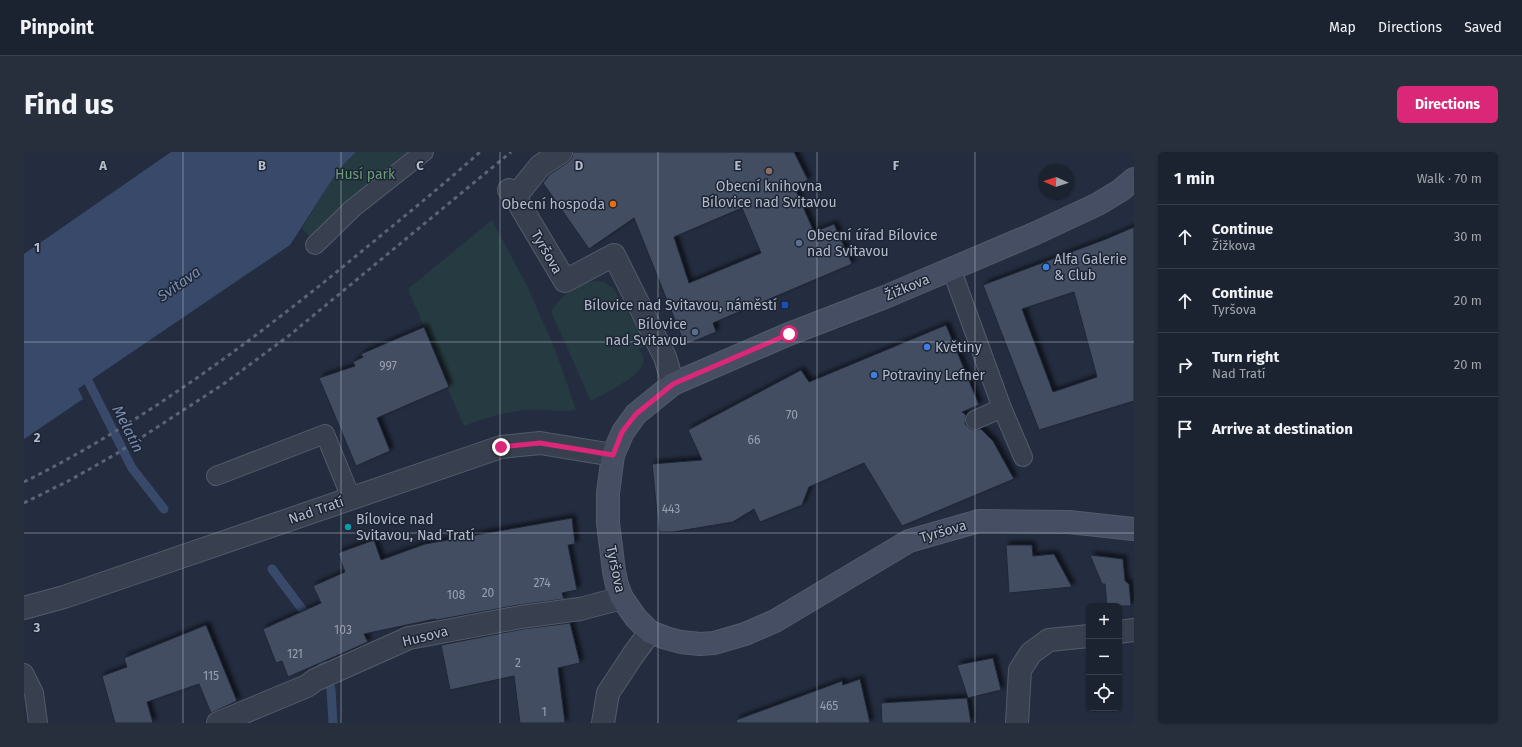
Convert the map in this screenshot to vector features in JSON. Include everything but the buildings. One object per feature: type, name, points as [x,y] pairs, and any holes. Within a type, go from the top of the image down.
[{"type":"main road","name":"Žižkova","points":[[673,384],[789,334],[885,296],[1036,232],[1098,204],[1121,190],[1134,179]]},
{"type":"main road","name":"Tyršova","points":[[673,384],[636,414],[622,432],[613,455],[608,493],[608,523],[614,571],[622,598],[636,618],[650,632],[681,642],[700,644],[714,643],[745,634],[775,621],[909,541],[979,520],[1069,522],[1134,529]]},
{"type":"street","name":"Tyršova","points":[[561,152],[508,189],[565,281],[614,255],[665,357],[673,384]]},
{"type":"street","name":"Nad Tratí","points":[[24,608],[64,597],[501,447],[540,443],[613,455]]},
{"type":"street","name":"Husova","points":[[218,723],[307,686],[325,676],[409,638],[521,617],[580,609],[622,598]]},
{"type":"street","points":[[1122,632],[1134,630]]},
{"type":"street","points":[[603,723],[608,693],[650,632]]},
{"type":"street","points":[[1017,723],[1020,670],[1031,653],[1049,640],[1086,636]]},
{"type":"lane","points":[[315,245],[353,208],[424,152]]},
{"type":"lane","points":[[951,268],[1002,408],[1023,457]]},
{"type":"lane","points":[[975,420],[1002,408]]},
{"type":"lane","points":[[216,476],[325,434],[351,498]]},
{"type":"lane","points":[[24,673],[34,693],[38,723]]},
{"type":"green space","name":"Husí park","points":[[356,152],[429,152],[314,241],[302,228],[339,169]]},
{"type":"green space","points":[[492,220],[528,288],[556,352],[576,410],[532,410],[510,412],[479,420],[464,426],[448,389],[450,387],[408,289]]},
{"type":"green space","points":[[594,281],[604,282],[613,288],[648,345],[638,349],[643,357],[643,363],[632,377],[591,401],[551,311],[560,300],[574,288]]},
{"type":"water","name":"Svitava","points":[[171,152],[356,152],[339,169],[290,245],[78,389],[83,399],[24,439],[24,254]]},
{"type":"waterway","name":"Melatín","points":[[83,371],[132,468],[164,509]]},
{"type":"waterway","name":"Melatín","points":[[272,569],[305,613],[308,622]]},
{"type":"waterway","name":"Melatín","points":[[318,651],[331,689],[333,723]]},
{"type":"railway","points":[[24,482],[66,460],[148,411],[226,357],[302,300],[428,197],[480,152]]},
{"type":"railway","points":[[24,503],[72,479],[116,454],[225,383],[291,334],[511,152]]},
{"type":"place","name":"Obecní knihovna Bílovice nad Svitavou","points":[[769,171]]},
{"type":"place","name":"Obecní hospoda","points":[[613,204]]},
{"type":"place","name":"Obecní úřad Bílovice nad Svitavou","points":[[799,243]]},
{"type":"place","name":"Alfa Galerie & Club","points":[[1046,267]]},
{"type":"place","name":"Bílovice nad Svitavou, náměstí","points":[[785,305]]},
{"type":"place","name":"Bílovice nad Svitavou","points":[[695,332]]},
{"type":"place","name":"Květiny","points":[[927,347]]},
{"type":"place","name":"Potraviny Lefner","points":[[874,375]]},
{"type":"place","name":"Bílovice nad Svitavou, Nad Tratí","points":[[348,527]]},
{"type":"route","points":[[501,447],[540,443],[613,455],[622,432],[636,414],[673,384],[789,334]]}]
